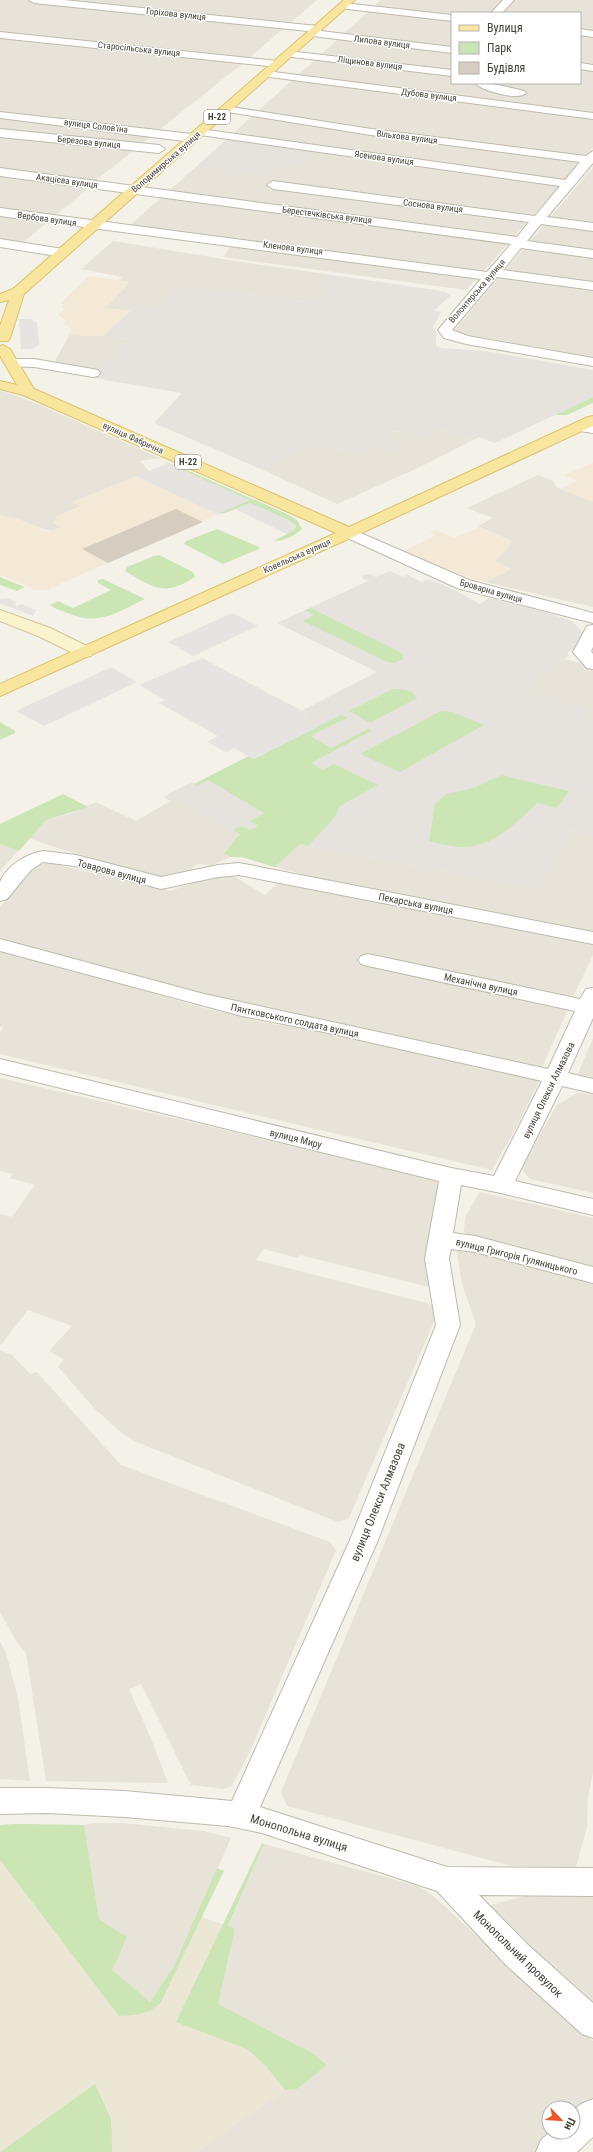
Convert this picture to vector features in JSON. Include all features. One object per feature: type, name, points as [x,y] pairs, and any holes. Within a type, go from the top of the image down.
[{"type":"main road","name":"Володимирська вулиця","points":[[0,298],[18,292],[346,3]]},
{"type":"main road","points":[[18,292],[2,344],[28,392]]},
{"type":"main road","name":"вулиця Фабрична","points":[[0,385],[28,392],[349,533]]},
{"type":"main road","name":"Ковельська вулиця","points":[[0,691],[349,533],[586,428],[593,420]]},
{"type":"main road","points":[[0,615],[44,632],[85,652]]},
{"type":"street","name":"Горіхова вулиця","points":[[34,0],[314,31]]},
{"type":"street","points":[[497,12],[509,0]]},
{"type":"street","points":[[346,3],[451,18]]},
{"type":"street","name":"Липова вулиця","points":[[314,31],[451,50]]},
{"type":"street","points":[[581,32],[593,34]]},
{"type":"street","name":"Старосільська вулиця","points":[[0,35],[277,64]]},
{"type":"street","name":"Ліщинова вулиця","points":[[288,54],[451,73]]},
{"type":"street","points":[[581,66],[593,68]]},
{"type":"street","name":"Дубова вулиця","points":[[266,74],[593,116]]},
{"type":"street","points":[[483,84],[497,90],[534,94]]},
{"type":"street","name":"Вільхова вулиця","points":[[225,109],[298,119],[371,132],[591,157]]},
{"type":"street","name":"вулиця Солов'їна","points":[[0,115],[196,135]]},
{"type":"street","name":"Березова вулиця","points":[[0,133],[178,151]]},
{"type":"street","name":"Ясенова вулиця","points":[[196,135],[571,181],[586,181]]},
{"type":"street","name":"Волонтерська вулиця","points":[[591,157],[445,330],[449,335],[466,340],[593,362]]},
{"type":"street","name":"Акацієва вулиця","points":[[0,172],[134,190]]},
{"type":"street","name":"Соснова вулиця","points":[[273,186],[593,227]]},
{"type":"street","name":"Берестечківська вулиця","points":[[134,190],[519,242],[593,254]]},
{"type":"street","name":"Вербова вулиця","points":[[0,212],[94,225]]},
{"type":"street","name":"Кленова вулиця","points":[[94,225],[593,286]]},
{"type":"street","points":[[0,243],[63,253]]},
{"type":"street","points":[[13,364],[34,363],[93,373]]},
{"type":"street","name":"Броварна вулиця","points":[[349,533],[463,584],[593,618]]},
{"type":"street","points":[[593,630],[582,652],[593,664]]},
{"type":"street","name":"Товарова вулиця","points":[[0,895],[25,865],[39,857],[65,859],[161,883],[176,882],[218,869],[239,869]]},
{"type":"street","name":"Пекарська вулиця","points":[[239,869],[593,938]]},
{"type":"street","name":"Пянтковського солдата вулиця","points":[[0,945],[203,1001],[289,1020],[324,1025],[593,1086]]},
{"type":"street","name":"Механічна вулиця","points":[[368,960],[591,1003]]},
{"type":"street","name":"вулиця Олекси Алмазова","points":[[501,1184],[591,1003]]},
{"type":"street","name":"вулиця Миру","points":[[0,1066],[451,1176],[501,1184],[593,1207]]},
{"type":"street","name":"вулиця Олекси Алмазова","points":[[241,1815],[364,1540],[448,1325],[437,1259],[451,1176]]},
{"type":"street","name":"вулиця Григорія Гуляницького","points":[[440,1239],[475,1244],[593,1275]]},
{"type":"street","name":"Монопольна вулиця","points":[[0,1801],[39,1799],[190,1808],[241,1815],[262,1820],[447,1881],[593,1882]]},
{"type":"street","name":"Монопольний провулок","points":[[447,1881],[474,1913],[543,1981],[593,2023]]},
{"type":"street","points":[[553,2152],[593,2115]]},
{"type":"shaded area","points":[[0,0],[317,0],[242,64],[94,182],[0,170]]},
{"type":"shaded area","points":[[381,0],[593,0],[593,32],[581,31],[581,12],[451,12],[451,16],[373,7]]},
{"type":"shaded area","points":[[369,11],[451,20],[451,84],[581,84],[581,34],[593,36],[593,148],[482,273],[127,228],[197,166],[259,175],[271,164],[296,168],[227,139]]},
{"type":"shaded area","points":[[227,139],[315,151],[296,168],[271,164],[259,175],[197,166]]},
{"type":"shaded area","points":[[593,167],[593,357],[458,333],[456,330],[457,327]]},
{"type":"shaded area","points":[[0,174],[91,186],[52,218],[0,211]]},
{"type":"shaded area","points":[[0,214],[50,220],[21,244],[0,241]]},
{"type":"shaded area","points":[[113,241],[332,275],[318,285],[326,291],[313,303],[223,291],[178,289],[155,309],[134,307],[129,311],[105,308],[129,282],[119,280],[122,277],[81,269]]},
{"type":"shaded area","points":[[233,243],[479,276],[466,290],[223,257]]},
{"type":"shaded area","points":[[332,275],[442,291],[451,295],[434,311],[441,312],[433,328],[436,331],[436,346],[441,348],[486,351],[593,370],[593,397],[495,443],[479,437],[473,440],[440,429],[421,437],[396,431],[390,432],[386,437],[407,444],[391,452],[376,446],[370,451],[354,451],[308,444],[265,471],[154,423],[182,393],[88,377],[97,368],[101,369],[131,340],[103,336],[134,307],[155,309],[179,287],[223,291],[313,303],[326,291],[318,285]]},
{"type":"shaded area","points":[[89,276],[130,282],[106,308],[129,311],[103,336],[69,335],[71,329],[64,324],[66,321],[58,315],[65,309],[62,308],[64,304],[60,304]]},
{"type":"shaded area","points":[[19,319],[31,319],[37,323],[39,345],[33,349],[21,349]]},
{"type":"shaded area","points":[[69,335],[103,336],[131,340],[101,369],[54,363]]},
{"type":"shaded area","points":[[0,390],[35,403],[160,458],[140,461],[149,471],[73,502],[81,506],[55,517],[59,520],[53,522],[62,527],[51,531],[0,515]]},
{"type":"shaded area","points":[[440,429],[473,440],[422,466],[337,504],[265,471],[308,444],[354,451],[370,451],[390,432],[397,431],[421,437]]},
{"type":"shaded area","points":[[593,463],[593,502],[560,489],[577,481],[565,475]]},
{"type":"shaded area","points":[[167,464],[250,500],[51,588],[50,590],[32,590],[33,588],[0,575],[0,515],[18,519],[50,532],[62,527],[53,522],[59,520],[54,517],[81,506],[73,502]]},
{"type":"shaded area","points":[[167,464],[250,500],[217,514],[136,476]]},
{"type":"shaded area","points":[[538,475],[553,481],[558,488],[593,502],[593,607],[485,582],[511,569],[494,561],[507,549],[511,541],[478,526],[493,518],[467,508]]},
{"type":"shaded area","points":[[250,503],[290,521],[295,525],[294,530],[287,534],[235,509]]},
{"type":"shaded area","points":[[479,527],[511,541],[507,549],[495,561],[511,569],[485,582],[469,578],[404,551],[435,536],[430,532],[436,530],[454,538]]},
{"type":"shaded area","points":[[390,571],[403,577],[407,575],[422,582],[428,579],[449,587],[480,604],[489,598],[545,612],[572,621],[586,636],[582,643],[568,652],[568,656],[523,690],[549,700],[588,709],[582,718],[593,720],[593,835],[571,831],[539,889],[300,844],[275,867],[242,857],[231,857],[224,853],[240,834],[177,797],[170,801],[163,797],[191,782],[195,784],[249,756],[254,759],[317,727],[303,719],[310,715],[301,711],[377,672],[277,623],[368,581],[362,578],[363,575],[370,574],[376,577]]},
{"type":"shaded area","points":[[6,598],[17,602],[14,604],[17,606],[21,604],[36,610],[33,616],[0,603],[0,599]]},
{"type":"shaded area","points":[[232,613],[258,626],[193,656],[168,642]]},
{"type":"shaded area","points":[[202,658],[310,715],[303,719],[318,727],[253,759],[234,748],[226,752],[207,742],[218,736],[159,703],[165,700],[139,685]]},
{"type":"shaded area","points":[[564,659],[593,666],[593,720],[582,718],[587,709],[549,700],[522,690]]},
{"type":"shaded area","points":[[111,667],[137,682],[44,726],[16,711]]},
{"type":"shaded area","points":[[177,797],[240,834],[224,852],[231,857],[212,865],[197,864],[189,871],[177,876],[152,877],[30,838],[46,820],[69,814],[96,802],[136,821]]},
{"type":"shaded area","points":[[0,829],[30,838],[0,871]]},
{"type":"shaded area","points":[[571,831],[593,835],[593,932],[319,878],[275,867],[300,844],[539,889]]},
{"type":"shaded area","points":[[50,863],[170,891],[222,873],[232,875],[265,895],[278,883],[285,881],[593,945],[593,955],[573,997],[564,997],[369,954],[363,963],[569,1008],[542,1067],[315,1018],[291,1016],[197,995],[0,942],[0,907],[34,868],[39,865]]},
{"type":"shaded area","points":[[2,951],[73,969],[192,1005],[272,1024],[338,1033],[540,1079],[518,1124],[492,1170],[264,1117],[0,1054],[0,1032],[4,1027],[0,1026],[0,953]]},
{"type":"shaded area","points":[[593,1038],[593,1079],[577,1076]]},
{"type":"shaded area","points":[[0,1078],[438,1181],[425,1262],[429,1287],[300,1255],[298,1258],[264,1249],[256,1260],[426,1303],[435,1307],[438,1312],[349,1518],[338,1522],[139,1443],[124,1435],[96,1410],[58,1367],[64,1359],[49,1351],[72,1326],[28,1310],[0,1346],[0,1214],[12,1217],[35,1185],[10,1178],[13,1174],[0,1171]]},
{"type":"shaded area","points":[[577,1093],[593,1094],[593,1193],[530,1179],[521,1168],[557,1105]]},
{"type":"shaded area","points":[[480,1192],[593,1218],[593,1269],[468,1235],[464,1232],[465,1217]]},
{"type":"shaded area","points":[[462,1247],[593,1280],[593,1772],[588,1798],[587,1827],[576,1867],[512,1866],[287,1806],[281,1792],[476,1324],[462,1284],[457,1252]]},
{"type":"shaded area","points":[[0,1350],[12,1355],[30,1374],[37,1372],[121,1465],[330,1542],[336,1550],[251,1749],[232,1786],[224,1789],[191,1785],[141,1684],[129,1689],[150,1736],[168,1783],[46,1781],[26,1653],[18,1644],[0,1612]]},
{"type":"shaded area","points":[[0,1641],[6,1653],[18,1698],[30,1781],[0,1779]]},
{"type":"shaded area","points":[[93,1823],[122,1823],[204,1831],[231,1838],[174,1966],[150,2002],[111,1970],[126,1937],[99,1919],[84,1825]]},
{"type":"shaded area","points":[[0,1825],[84,1825],[99,1919],[127,1937],[112,1970],[150,2002],[174,1966],[197,1915],[235,1929],[218,2004],[310,2052],[327,2065],[297,2089],[285,2090],[196,2152],[0,2152]]},
{"type":"shaded area","points":[[264,1844],[418,1886],[431,1894],[593,2041],[593,2098],[581,2109],[581,2100],[541,2100],[541,2140],[549,2140],[536,2152],[196,2152],[285,2090],[297,2089],[327,2065],[310,2052],[218,2004],[235,1929],[228,1927]]},
{"type":"shaded area","points":[[593,1890],[593,2007],[487,1906],[540,1892]]},
{"type":"green space","points":[[593,397],[593,403],[567,415],[555,415]]},
{"type":"green space","points":[[162,461],[182,468],[287,514],[297,520],[302,529],[289,538],[274,541],[294,530],[296,526],[290,521],[250,503],[225,513],[217,514],[249,500]]},
{"type":"green space","points":[[217,529],[259,547],[259,549],[223,564],[184,544],[186,541]]},
{"type":"green space","points":[[159,555],[193,572],[195,577],[175,587],[159,588],[144,582],[125,571],[127,567]]},
{"type":"green space","points":[[0,577],[25,587],[17,591],[0,585]]},
{"type":"green space","points":[[103,579],[145,599],[109,616],[91,619],[70,614],[50,605],[58,601],[73,608],[111,590],[98,583],[98,580]]},
{"type":"green space","points":[[311,608],[400,652],[403,659],[395,663],[387,662],[303,621],[314,615],[305,610]]},
{"type":"green space","points":[[393,689],[410,691],[417,698],[370,723],[349,711]]},
{"type":"green space","points":[[441,711],[453,712],[484,725],[400,772],[360,754]]},
{"type":"green space","points":[[341,715],[347,718],[310,736],[331,748],[368,729],[371,731],[311,763],[323,770],[334,764],[378,785],[340,806],[335,817],[308,846],[300,844],[275,867],[242,857],[231,857],[224,853],[240,834],[233,830],[241,826],[249,830],[258,826],[250,821],[264,813],[208,780],[197,786],[194,784],[249,756],[254,759]]},
{"type":"green space","points":[[0,722],[15,731],[15,733],[0,740]]},
{"type":"green space","points":[[501,775],[569,791],[557,808],[537,803],[512,826],[482,844],[471,847],[459,847],[429,841],[435,804],[446,794],[474,788]]},
{"type":"green space","points":[[63,794],[88,807],[46,820],[19,851],[0,844],[0,824]]},
{"type":"green space","points":[[0,1825],[84,1825],[99,1919],[127,1937],[112,1970],[150,2002],[174,1966],[217,1868],[224,1871],[161,2002],[152,2010],[142,2014],[119,2016],[0,1860]]},
{"type":"green space","points":[[262,1843],[264,1844],[228,1926],[235,1929],[218,2004],[310,2052],[327,2065],[297,2089],[285,2090],[266,2066],[247,2049],[176,2022]]},
{"type":"green space","points":[[95,2084],[111,2119],[112,2152],[0,2152]]},
{"type":"building","points":[[176,509],[203,522],[108,563],[82,549]]}]
